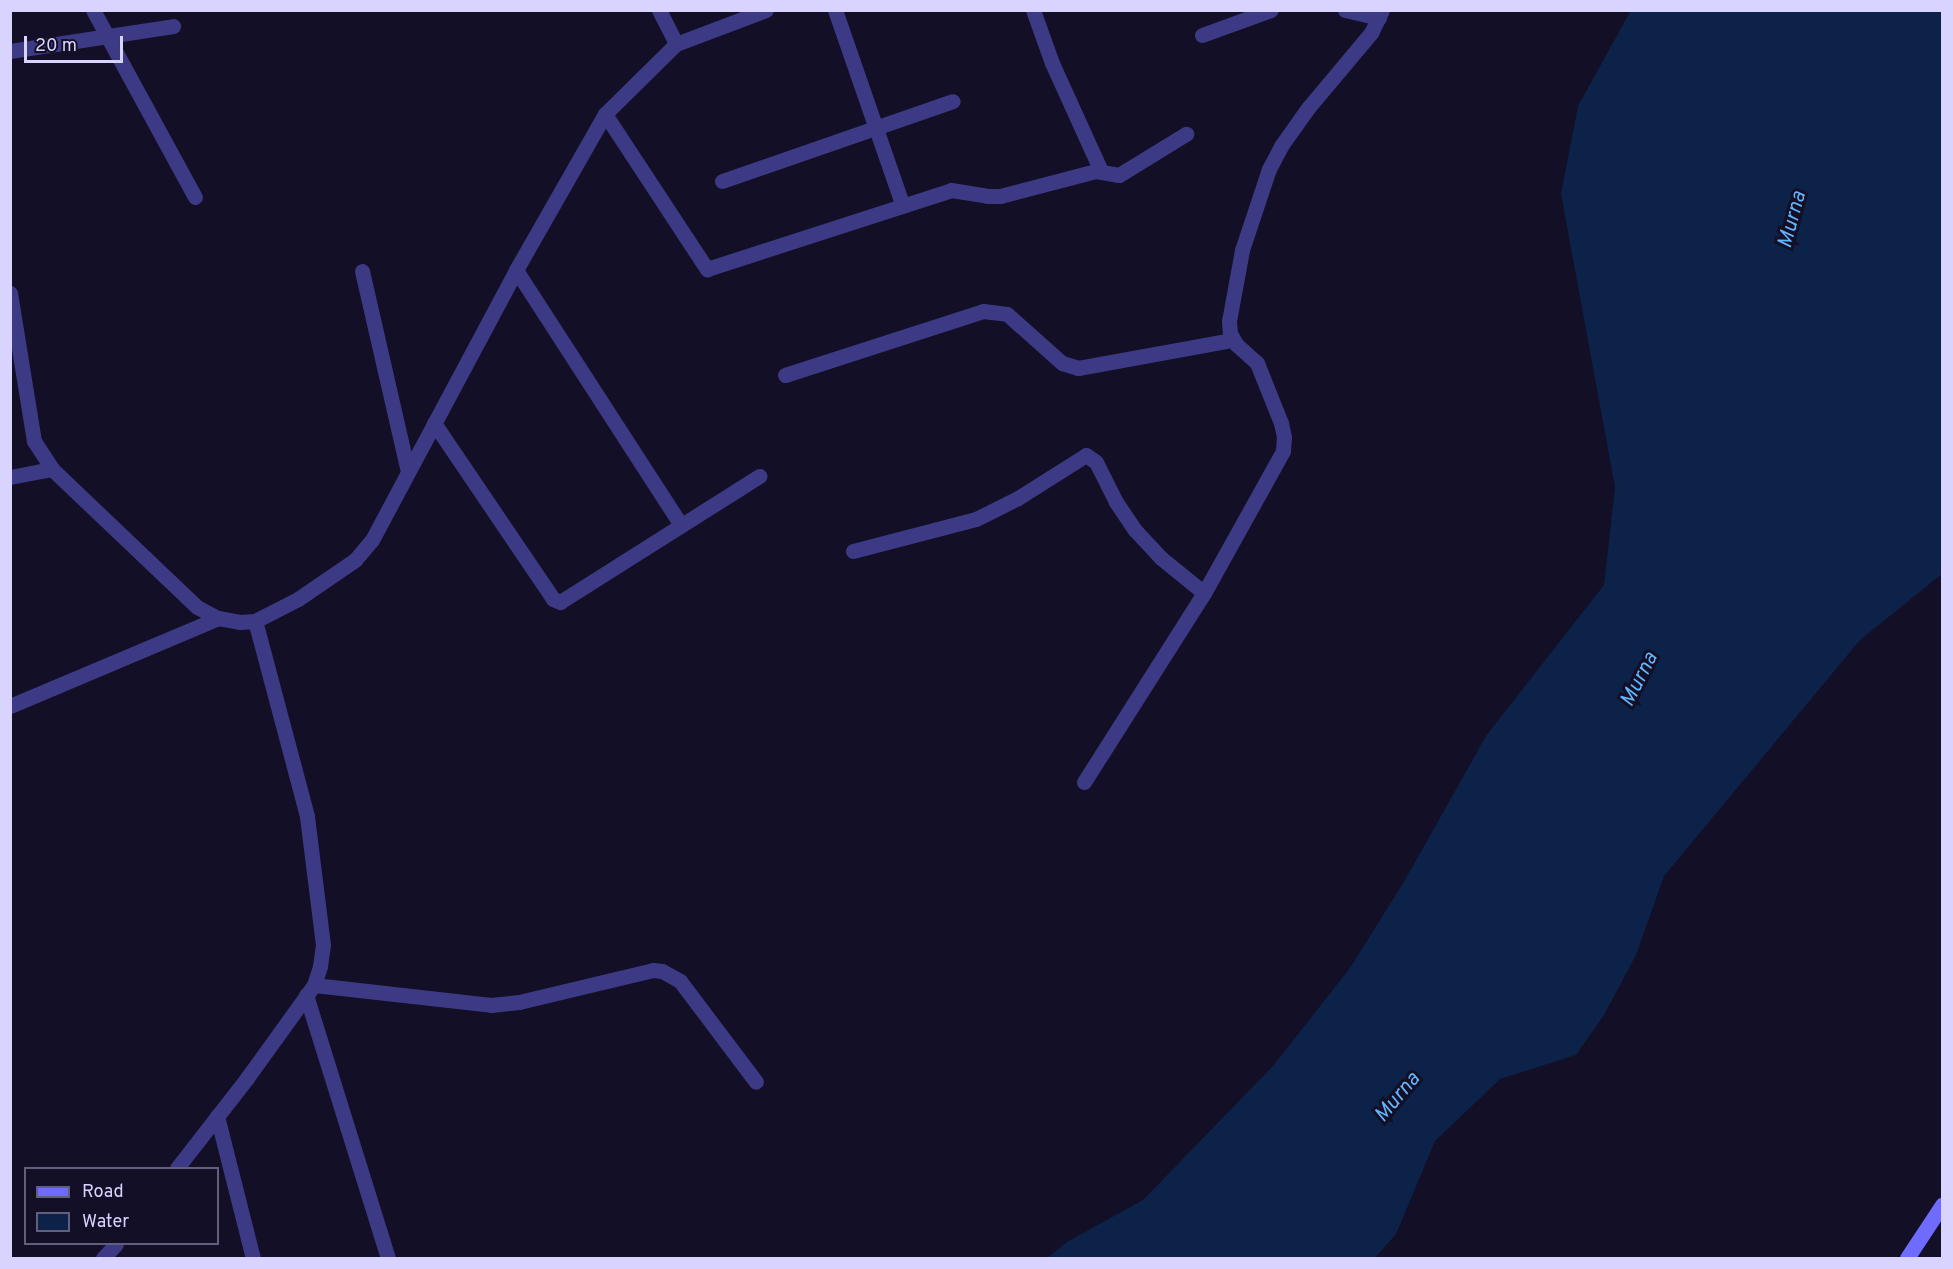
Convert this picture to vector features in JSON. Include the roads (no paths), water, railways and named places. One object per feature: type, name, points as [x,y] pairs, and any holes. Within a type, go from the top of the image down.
[{"type":"street","points":[[93,10],[195,197]]},
{"type":"street","points":[[658,10],[676,44]]},
{"type":"street","points":[[10,293],[34,441],[52,469],[197,607],[218,618],[240,622],[255,621],[298,599],[355,560],[372,540],[516,270],[605,114],[676,44],[766,10]]},
{"type":"street","points":[[835,10],[903,206]]},
{"type":"street","points":[[1033,10],[1052,63],[1101,171]]},
{"type":"street","points":[[1202,35],[1271,10]]},
{"type":"street","points":[[1084,782],[1204,593],[1283,451],[1281,423],[1257,363],[1232,340],[1229,321],[1242,250],[1269,169],[1294,127],[1371,33],[1381,14],[1346,10]]},
{"type":"street","points":[[10,51],[173,26]]},
{"type":"street","points":[[723,181],[953,101]]},
{"type":"street","points":[[605,114],[707,269],[951,190],[987,196],[1000,195],[1101,171],[1115,175],[1124,173],[1186,134]]},
{"type":"street","points":[[516,270],[681,525]]},
{"type":"street","points":[[362,271],[408,472]]},
{"type":"street","points":[[785,375],[983,311],[1007,314],[1062,363],[1078,368],[1232,340]]},
{"type":"street","points":[[434,423],[553,599],[560,602],[759,476]]},
{"type":"street","points":[[853,551],[976,519],[1011,502],[1086,455],[1096,462],[1116,502],[1135,530],[1161,558],[1204,593]]},
{"type":"street","points":[[10,477],[52,469]]},
{"type":"street","points":[[10,706],[218,618]]},
{"type":"street","points":[[178,1167],[310,990],[320,966],[322,945],[308,816],[255,621]]},
{"type":"street","points":[[310,990],[491,1005],[519,1002],[653,970],[662,971],[680,981],[756,1082]]},
{"type":"street","points":[[310,990],[388,1258]]},
{"type":"street","points":[[217,1116],[254,1258]]},
{"type":"street","points":[[1907,1258],[1942,1205]]},
{"type":"street","points":[[104,1258],[115,1245]]},
{"type":"water","name":"Murna","points":[[1631,10],[1942,11],[1942,574],[1860,640],[1664,876],[1636,955],[1604,1015],[1576,1055],[1500,1079],[1435,1141],[1396,1234],[1375,1258],[1047,1258],[1067,1242],[1143,1200],[1273,1066],[1350,968],[1405,880],[1486,736],[1604,585],[1615,487],[1561,194],[1578,106]]}]
